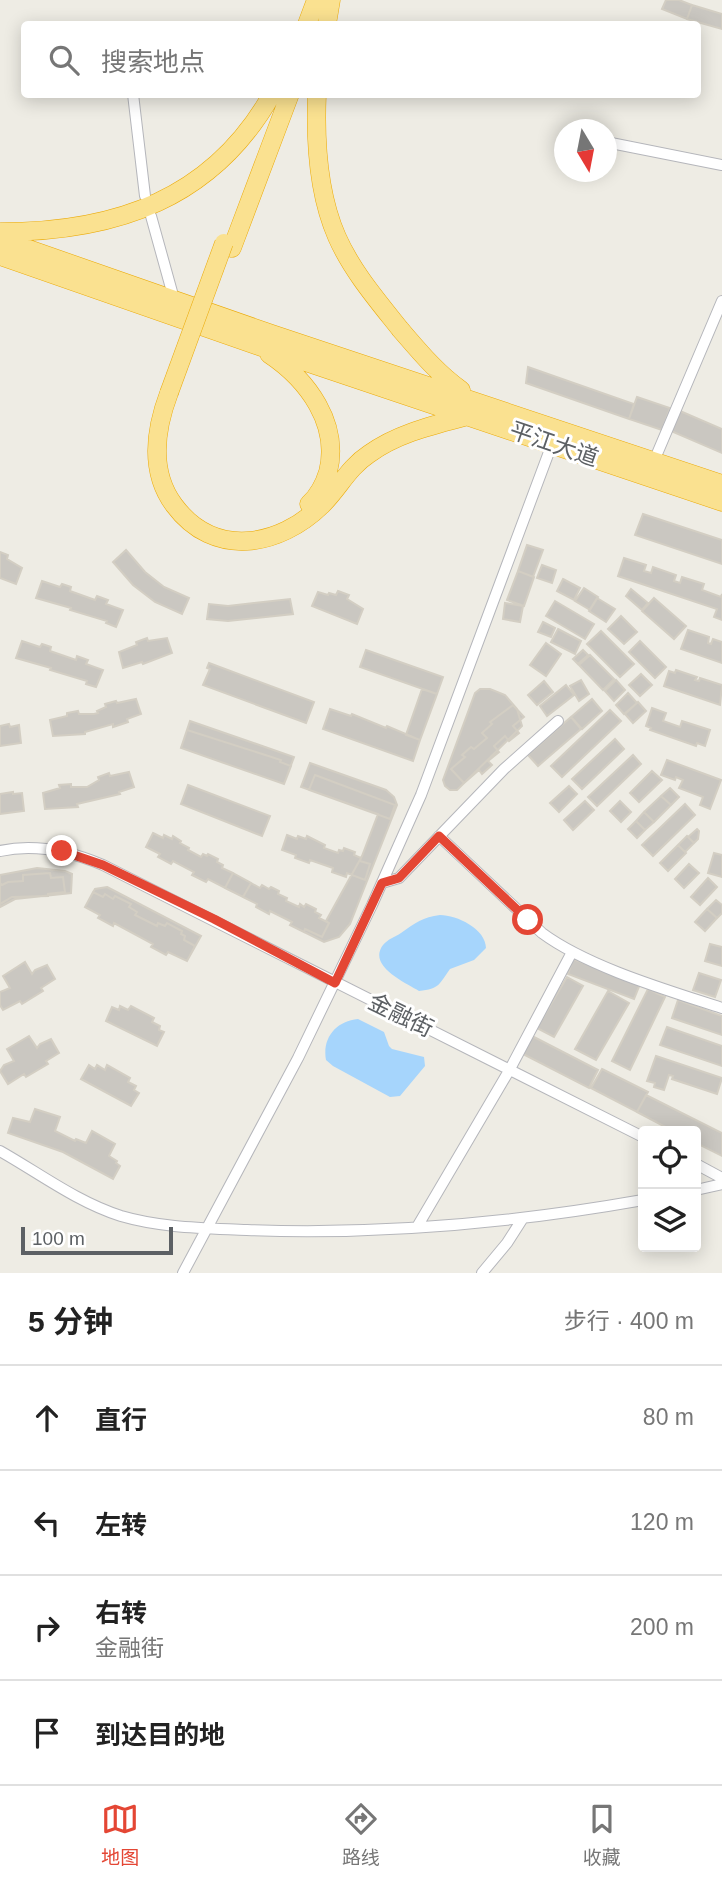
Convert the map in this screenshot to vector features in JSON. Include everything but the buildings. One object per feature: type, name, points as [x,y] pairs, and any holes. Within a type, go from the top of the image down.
[{"type":"highway","points":[[308,21],[316,0]]},
{"type":"highway","points":[[318,21],[329,0]]},
{"type":"highway","points":[[327,21],[329,0]]},
{"type":"highway","points":[[0,232],[53,229],[98,222],[137,211],[170,196],[198,181],[229,153],[254,123],[270,98]]},
{"type":"highway","points":[[280,98],[173,395],[160,420],[156,445],[162,484],[178,510],[194,525],[215,536],[237,541],[266,539],[300,523],[325,503],[357,463],[376,449],[473,409],[371,294],[342,247],[330,217],[322,182],[317,98]]},
{"type":"highway","points":[[228,245],[288,98]]},
{"type":"highway","points":[[0,239],[174,299],[388,381]]},
{"type":"highway","points":[[0,256],[254,345],[388,381]]},
{"type":"highway","points":[[173,395],[166,434],[166,457],[171,481],[179,497],[191,510],[209,523],[238,532],[264,530],[295,515],[317,496],[323,486],[331,453],[330,433],[321,410],[307,389],[278,360],[254,345]]},
{"type":"highway","name":"平江大道","points":[[388,381],[473,409],[654,461],[722,485]]},
{"type":"highway","name":"平江大道","points":[[473,409],[552,444],[722,502]]},
{"type":"street","points":[[133,98],[145,196]]},
{"type":"street","points":[[617,144],[722,165]]},
{"type":"street","points":[[151,216],[174,299]]},
{"type":"street","points":[[654,461],[722,301]]},
{"type":"street","points":[[183,1273],[298,1058],[382,883],[422,792],[552,444]]},
{"type":"street","points":[[382,883],[399,878],[504,769],[558,721]]},
{"type":"street","points":[[439,836],[542,933],[572,952],[649,983],[722,1008]]},
{"type":"street","name":"金融街","points":[[0,851],[48,848],[90,859],[638,1134]]},
{"type":"street","points":[[417,1227],[510,1069],[572,952]]},
{"type":"street","points":[[0,1151],[91,1205],[144,1221],[207,1228],[310,1232],[417,1227],[523,1218],[638,1201]]},
{"type":"street","points":[[701,1167],[722,1178]]},
{"type":"street","points":[[700,1189],[722,1184]]},
{"type":"street","points":[[482,1273],[523,1218]]},
{"type":"water","points":[[440,915],[454,917],[476,929],[485,941],[486,948],[474,960],[450,969],[435,987],[419,991],[390,973],[380,960],[379,953],[387,941],[415,923]]},
{"type":"water","points":[[358,1019],[384,1032],[392,1049],[424,1057],[425,1066],[400,1096],[390,1097],[326,1060],[326,1045],[332,1032],[343,1023]]},
{"type":"route","points":[[62,851],[103,865],[214,919],[335,983],[382,883],[399,878],[439,836],[528,920]]}]
